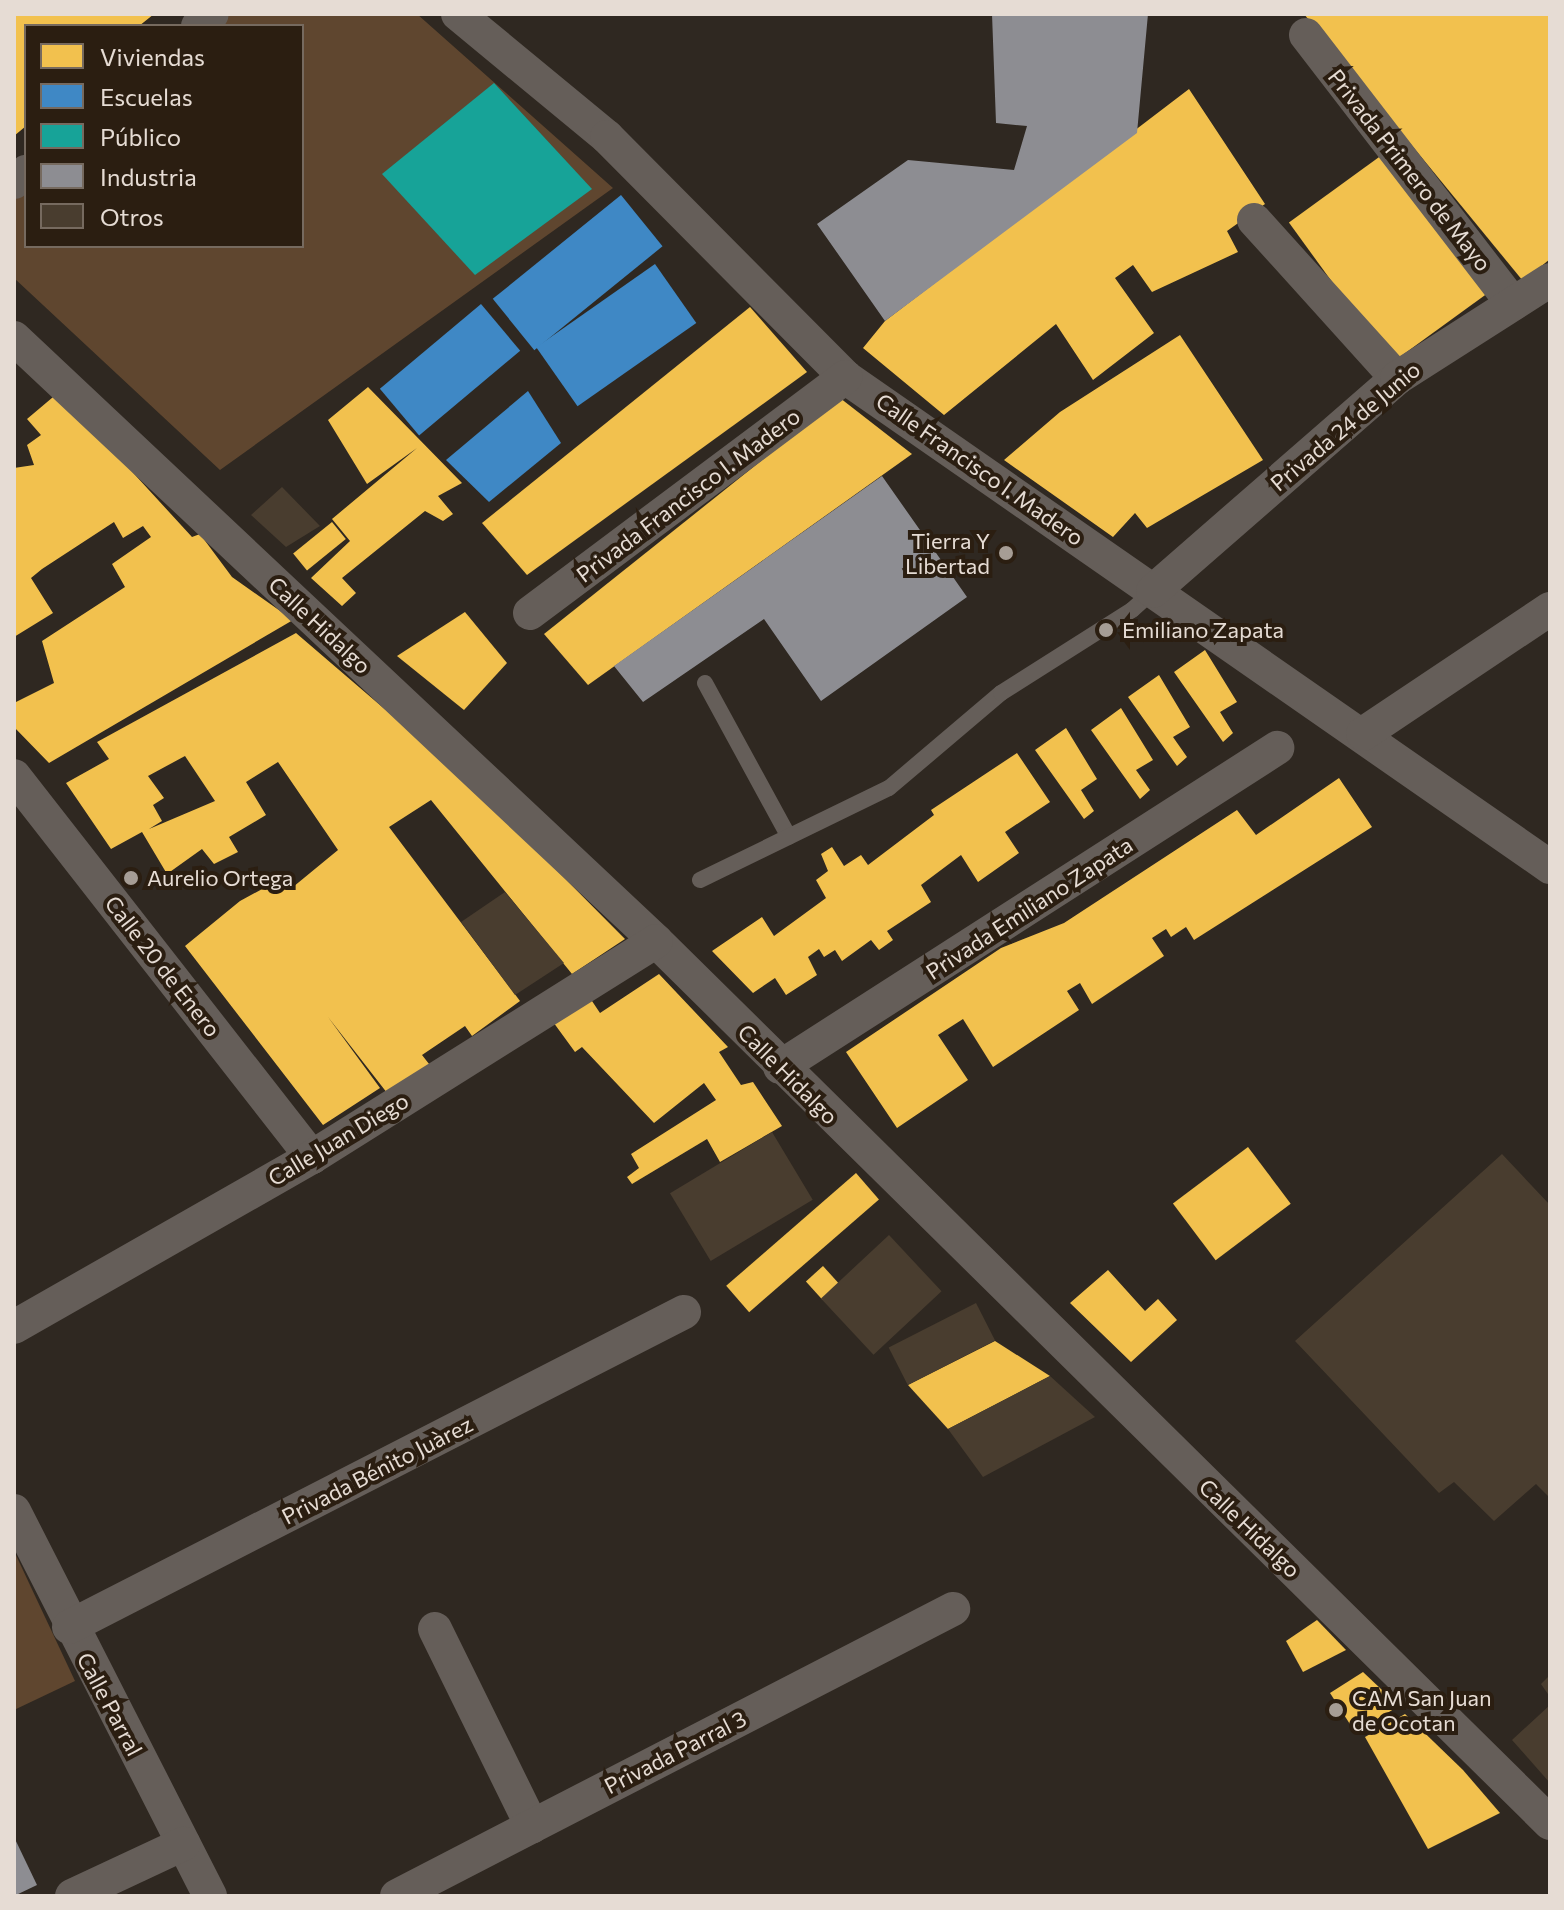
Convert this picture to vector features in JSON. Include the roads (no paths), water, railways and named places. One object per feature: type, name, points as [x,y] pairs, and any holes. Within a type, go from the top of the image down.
[{"type":"street","name":"Calle Francisco I. Madero","points":[[458,14],[607,137],[845,377],[1363,734],[1550,867]]},
{"type":"street","name":"Privada Primero de Mayo","points":[[1306,35],[1513,304]]},
{"type":"street","points":[[1254,220],[1397,378]]},
{"type":"street","name":"Privada 24 de Junio","points":[[1153,591],[1397,378],[1550,280]]},
{"type":"street","name":"Calle Hidalgo","points":[[14,338],[656,941],[780,1067],[1550,1823]]},
{"type":"street","name":"Privada Francisco I. Madero","points":[[530,613],[845,377]]},
{"type":"street","points":[[1363,734],[1550,609]]},
{"type":"street","name":"Privada Emiliano Zapata","points":[[780,1067],[1277,748]]},
{"type":"street","name":"Calle 20 de Enero","points":[[14,776],[312,1157]]},
{"type":"street","name":"Calle Juan Diego","points":[[14,1327],[312,1157],[656,941]]},
{"type":"street","name":"Privada Bénito Juàrez","points":[[69,1627],[684,1312]]},
{"type":"street","name":"Calle Parral","points":[[14,1511],[69,1627],[210,1896]]},
{"type":"street","name":"Privada Parral 3","points":[[397,1896],[953,1609]]},
{"type":"street","points":[[435,1629],[532,1826]]},
{"type":"street","points":[[72,1896],[183,1844]]},
{"type":"lane","points":[[700,880],[889,788],[1001,693],[1132,610],[1153,591]]},
{"type":"lane","points":[[705,683],[789,837]]},
{"type":"place","name":"Tierra Y Libertad","points":[[1006,553]]},
{"type":"place","name":"Emiliano Zapata","points":[[1106,630]]},
{"type":"place","name":"Aurelio Ortega","points":[[131,878]]},
{"type":"place","name":"CAM San Juan de Ocotan","points":[[1336,1710]]}]
